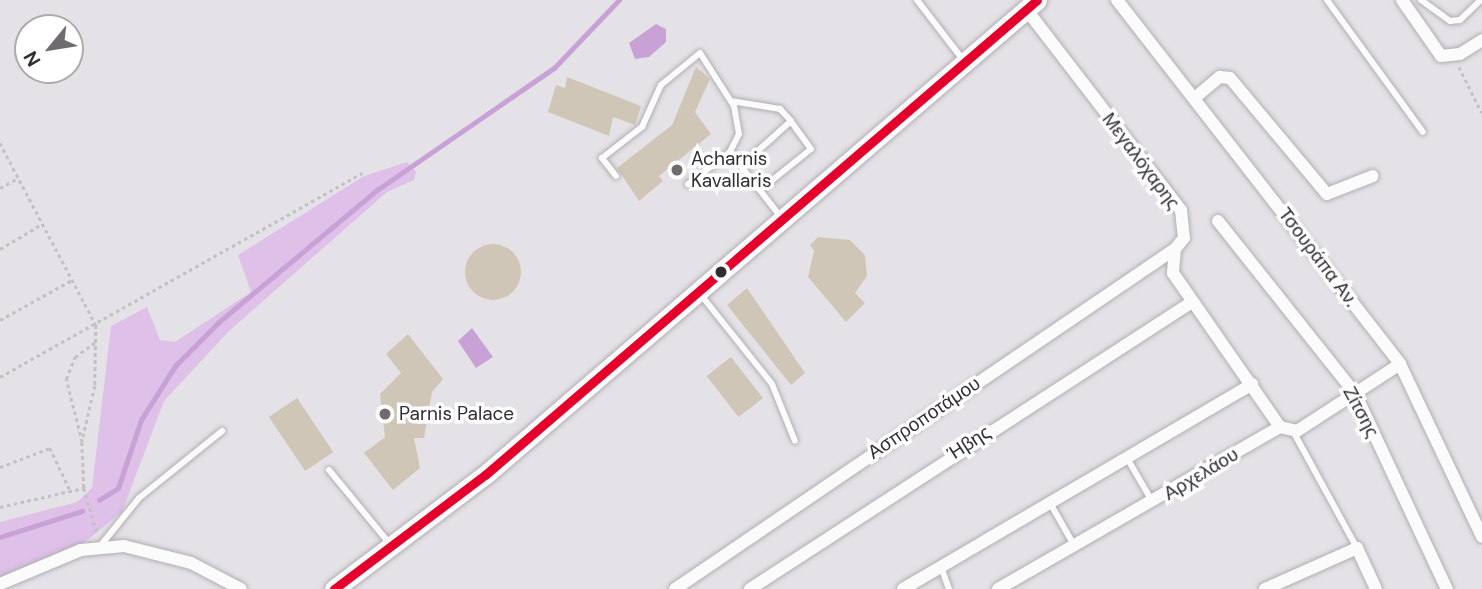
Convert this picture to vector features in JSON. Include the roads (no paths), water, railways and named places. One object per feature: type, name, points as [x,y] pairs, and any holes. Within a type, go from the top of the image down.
[{"type":"main road","points":[[334,589],[485,475],[965,62],[1027,3]]},
{"type":"street","name":"Τσουράπα Αν.","points":[[1117,0],[1197,96],[1400,364],[1482,537]]},
{"type":"street","points":[[1402,0],[1441,56],[1460,54],[1482,40]]},
{"type":"street","name":"Μεγαλόχαρης","points":[[1027,3],[1181,210],[1184,238],[1175,248],[1173,273],[1280,427]]},
{"type":"street","points":[[1197,96],[1220,77],[1230,78],[1327,194],[1373,176]]},
{"type":"street","name":"Ζίτσης","points":[[1218,221],[1354,393],[1447,589]]},
{"type":"street","name":"Ασπροποτάμου","points":[[675,589],[1175,248]]},
{"type":"street","name":"Ήβης","points":[[750,589],[1192,302]]},
{"type":"street","points":[[1280,427],[1294,432],[1400,364]]},
{"type":"street","points":[[903,589],[1252,384]]},
{"type":"street","name":"Αρχελάου","points":[[999,589],[1153,503],[1280,427]]},
{"type":"street","points":[[0,584],[101,545],[166,555],[241,589]]},
{"type":"street","points":[[1265,589],[1357,548],[1376,589]]},
{"type":"lane","points":[[917,0],[965,62]]},
{"type":"lane","points":[[1327,0],[1423,132]]},
{"type":"lane","points":[[1420,0],[1450,21],[1460,20],[1481,0]]},
{"type":"lane","points":[[616,176],[602,158],[642,127],[650,100],[691,55],[700,53],[731,101],[738,134],[730,152],[688,184]]},
{"type":"lane","points":[[731,101],[780,109],[811,149],[761,190]]},
{"type":"lane","points":[[741,166],[791,121]]},
{"type":"lane","points":[[730,152],[781,218]]},
{"type":"lane","points":[[698,290],[772,384],[795,441]]},
{"type":"lane","points":[[101,545],[139,498],[222,431]]},
{"type":"lane","points":[[1294,432],[1357,548]]},
{"type":"lane","points":[[1126,458],[1153,503]]},
{"type":"lane","points":[[329,470],[391,545]]},
{"type":"lane","points":[[1050,503],[1075,546]]},
{"type":"lane","points":[[941,567],[949,589]]},
{"type":"waterway","points":[[99,500],[118,488],[141,420],[175,366],[219,322],[377,190],[554,68],[619,0]]},
{"type":"waterway","points":[[0,537],[82,511]]},
{"type":"place","name":"Acharnis Kavallaris","points":[[677,170]]},
{"type":"place","name":"Parnis Palace","points":[[385,414]]}]
